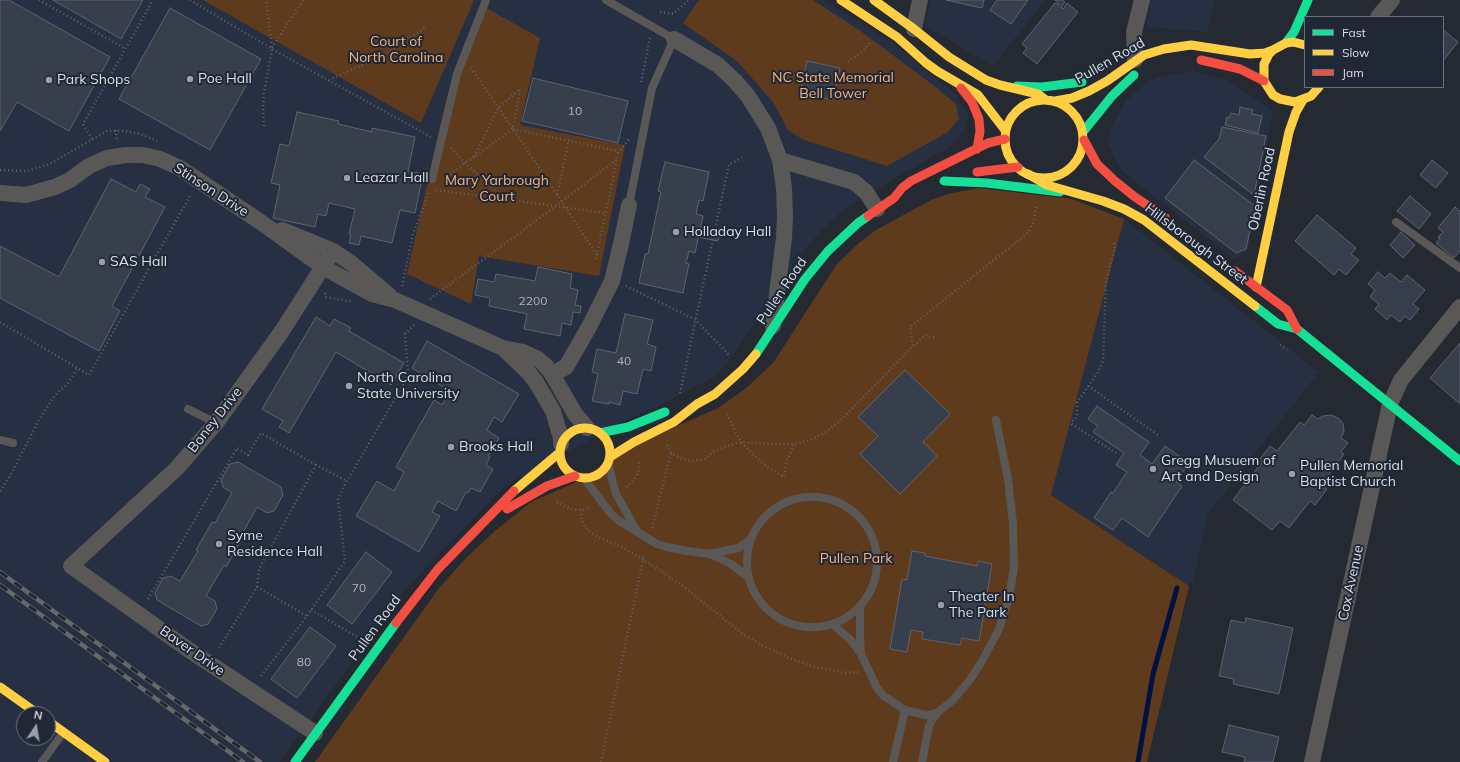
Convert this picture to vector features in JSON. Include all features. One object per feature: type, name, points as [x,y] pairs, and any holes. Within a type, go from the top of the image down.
[{"type":"main road","points":[[841,0],[887,29],[926,63],[954,82],[978,95],[1005,134]]},
{"type":"main road","points":[[874,0],[954,60],[986,80],[1038,94],[1063,105],[1073,113],[1084,136],[1081,150],[1075,162],[1066,171],[1054,176],[1040,177],[1028,174],[1018,168],[1010,158],[1005,146],[1005,134],[1016,111],[1026,104],[1051,100]]},
{"type":"main road","points":[[1286,43],[1294,32],[1308,0]]},
{"type":"main road","points":[[1313,0],[1314,11]]},
{"type":"main road","points":[[1286,43],[1293,42],[1304,45]]},
{"type":"main road","name":"Pullen Road","points":[[1084,136],[1112,96],[1130,78],[1138,65],[1154,51],[1184,46],[1205,47],[1250,54],[1265,53],[1286,43]]},
{"type":"main road","points":[[1273,50],[1269,54],[1264,64],[1263,75],[1264,81],[1273,94],[1280,99],[1295,102],[1311,96],[1317,88]]},
{"type":"main road","points":[[1190,59],[1234,68],[1264,81]]},
{"type":"main road","name":"Pullen Road","points":[[1051,100],[1072,98],[1108,81],[1122,71],[1138,65]]},
{"type":"main road","points":[[1000,85],[1035,87],[1062,85],[1086,81],[1122,71]]},
{"type":"main road","points":[[954,82],[972,102],[979,119],[980,131],[977,148]]},
{"type":"main road","name":"Oberlin Road","points":[[1256,287],[1289,132],[1296,112],[1303,100]]},
{"type":"main road","name":"Pullen Road","points":[[609,460],[634,442],[674,422],[697,404],[715,394],[743,369],[760,349],[805,279],[828,251],[858,223],[894,198],[902,188],[911,181],[1005,134]]},
{"type":"main road","name":"Hillsborough Street","points":[[1084,136],[1097,164],[1134,197],[1170,222]]},
{"type":"main road","points":[[933,185],[971,172],[1018,168]]},
{"type":"main road","name":"Hillsborough Street","points":[[1028,174],[1048,185],[1103,200],[1144,220],[1278,324],[1297,329]]},
{"type":"main road","points":[[944,181],[987,183],[1084,195]]},
{"type":"main road","name":"Pullen Road","points":[[894,198],[906,197]]},
{"type":"main road","name":"Hillsborough Street","points":[[1230,267],[1287,310],[1297,329],[1460,461]]},
{"type":"main road","name":"Pullen Road","points":[[593,430],[628,427],[669,410],[697,404]]},
{"type":"main road","points":[[579,428],[593,430],[605,437],[608,444],[609,460],[604,470],[598,475],[591,478],[579,477],[568,472],[563,467],[560,460],[560,448],[565,437],[571,432],[579,428]]},
{"type":"main road","name":"Pullen Road","points":[[295,762],[410,604],[438,569],[518,487],[560,448]]},
{"type":"main road","name":"Pullen Road","points":[[487,520],[547,486],[579,477]]},
{"type":"main road","points":[[0,687],[27,706]]},
{"type":"main road","points":[[56,728],[105,762]]},
{"type":"street","points":[[914,29],[920,0]]},
{"type":"street","points":[[1138,65],[1134,32],[1142,0]]},
{"type":"street","points":[[1379,16],[1392,0]]},
{"type":"street","points":[[674,39],[718,65],[735,81],[748,96],[768,128],[780,160],[784,188],[785,223],[772,330]]},
{"type":"street","name":"Stinson Drive","points":[[0,193],[26,195],[40,192],[70,180],[89,166],[107,158],[126,155],[143,155],[160,159],[180,168],[262,223],[323,267],[372,294],[398,294]]},
{"type":"street","points":[[780,160],[854,182],[866,192],[877,209]]},
{"type":"street","points":[[552,374],[566,367],[589,327],[612,281],[629,205]]},
{"type":"street","name":"Stinson Drive","points":[[262,223],[333,251],[398,294],[503,348],[523,352],[538,359],[552,374],[575,414],[593,430]]},
{"type":"street","name":"Boney Drive","points":[[71,566],[177,468],[216,422],[282,332],[333,251]]},
{"type":"street","name":"Cox Avenue","points":[[1312,762],[1390,404],[1401,380],[1460,308]]},
{"type":"street","name":"Stinson Drive","points":[[503,348],[529,373],[553,411],[561,438],[560,448]]},
{"type":"street","name":"Baver Drive","points":[[71,566],[189,650],[316,733]]},
{"type":"lane","points":[[432,179],[457,74],[486,0]]},
{"type":"lane","points":[[606,0],[674,39],[652,88],[629,205]]},
{"type":"lane","points":[[1396,222],[1460,268]]},
{"type":"lane","points":[[188,409],[216,422]]},
{"type":"lane","points":[[922,762],[929,726],[932,720],[938,712],[953,700],[969,682],[982,663],[999,629],[1008,602],[1014,568],[1013,524],[1008,479],[996,420]]},
{"type":"lane","points":[[0,440],[13,443]]},
{"type":"lane","points":[[609,460],[616,494],[637,532]]},
{"type":"lane","points":[[579,477],[611,514],[649,540],[667,548],[710,554],[737,568],[748,577]]},
{"type":"lane","points":[[815,497],[828,499],[846,506],[861,519],[872,535],[877,552],[877,571],[872,589],[860,607],[848,616],[832,624],[814,627],[797,626],[780,619],[766,608],[755,594],[748,577],[747,558],[750,540],[766,516],[777,507],[790,501],[815,497]]},
{"type":"lane","points":[[710,554],[738,548],[750,540]]},
{"type":"lane","points":[[860,607],[861,654]]},
{"type":"lane","points":[[832,624],[850,639],[861,654],[877,688],[884,696],[905,710],[930,715],[938,712]]},
{"type":"lane","points":[[893,762],[905,710]]},
{"type":"lane","points":[[42,762],[64,733]]},
{"type":"path","points":[[39,0],[126,49]]},
{"type":"path","points":[[92,140],[83,124],[153,0]]},
{"type":"path","points":[[190,0],[272,49],[435,140]]},
{"type":"path","points":[[264,126],[264,92],[272,49],[266,0]]},
{"type":"path","points":[[272,49],[303,0]]},
{"type":"path","points":[[660,12],[673,14],[689,0]]},
{"type":"path","points":[[329,80],[382,56],[426,27]]},
{"type":"path","points":[[848,62],[868,45]]},
{"type":"path","points":[[461,65],[471,68],[597,255]]},
{"type":"path","points":[[398,294],[413,234],[430,189],[432,179],[442,181],[513,129],[520,89],[498,108],[474,157]]},
{"type":"path","points":[[513,129],[617,151],[617,159],[596,259]]},
{"type":"path","points":[[116,130],[117,146]]},
{"type":"path","points":[[557,195],[569,140]]},
{"type":"path","points":[[454,152],[504,199]]},
{"type":"path","points":[[680,394],[729,164],[742,158]]},
{"type":"path","points":[[428,301],[617,159]]},
{"type":"path","points":[[430,189],[566,209],[606,213]]},
{"type":"path","points":[[0,322],[89,375],[192,192]]},
{"type":"path","points":[[913,346],[910,327],[1029,232],[1034,221],[1038,198]]},
{"type":"path","points":[[1114,243],[1115,247],[1106,281],[1104,361],[1100,370],[1077,402],[1076,415],[1075,419],[1072,421],[1072,424],[1117,454]]},
{"type":"path","points":[[620,285],[632,288],[696,320],[730,356]]},
{"type":"path","points":[[261,676],[307,616],[346,561],[338,499],[404,383],[408,373],[405,334],[416,322]]},
{"type":"path","points":[[666,443],[671,453],[682,459],[693,461],[705,459],[714,451],[730,444],[742,442],[795,444],[813,440],[842,419],[925,335],[935,338]]},
{"type":"path","points":[[0,491],[10,476],[40,418],[56,395],[69,382],[77,368]]},
{"type":"path","points":[[1088,386],[1158,435]]},
{"type":"path","points":[[727,414],[742,442],[761,462],[784,477],[787,460],[795,444]]},
{"type":"path","points":[[148,599],[237,448],[248,454],[261,433],[347,481]]},
{"type":"path","points":[[652,528],[671,453]]},
{"type":"path","points":[[623,490],[633,481],[638,473],[639,459]]},
{"type":"path","points":[[219,648],[257,587],[259,569],[316,465]]},
{"type":"path","points":[[554,499],[571,509],[582,510],[596,505]]},
{"type":"path","points":[[582,510],[581,520],[586,528],[594,535],[624,548],[684,586],[739,631],[762,646],[788,658],[815,667],[845,673],[859,672]]},
{"type":"path","points":[[601,762],[644,555]]},
{"type":"path","points":[[257,587],[307,616]]},
{"type":"path","points":[[311,610],[363,640]]},
{"type":"shaded area","name":"North Carolina State University","points":[[0,0],[824,0],[892,42],[955,94],[968,114],[966,129],[948,148],[896,177],[840,213],[821,231],[805,249],[728,363],[714,377],[652,409],[631,418],[504,487],[403,591],[280,762],[0,762]]},
{"type":"shaded area","points":[[931,0],[1045,0],[993,66],[925,26]]},
{"type":"shaded area","points":[[1151,0],[1214,0],[1208,32],[1146,27]]},
{"type":"shaded area","points":[[1189,71],[1202,73],[1228,81],[1271,109],[1273,115],[1247,252],[1234,259],[1122,171],[1107,143],[1114,121],[1128,99],[1146,83],[1158,77]]},
{"type":"shaded area","points":[[1124,219],[1319,372],[1208,514],[1193,581],[1190,581],[1189,586],[1051,495]]},
{"type":"green space","name":"Court of North Carolina","points":[[203,0],[474,0],[421,123]]},
{"type":"green space","name":"NC State Memorial Bell Tower","points":[[699,0],[813,0],[859,30],[933,85],[956,104],[959,119],[948,132],[887,166],[804,140],[788,130],[773,102],[737,61],[683,23]]},
{"type":"green space","name":"Mary Yarbrough Court","points":[[486,8],[540,38],[520,125],[625,145],[599,276],[479,256],[471,304],[407,274],[446,100]]},
{"type":"green space","name":"Pullen Park","points":[[978,188],[1072,199],[1124,219],[1051,495],[1189,586],[1147,762],[315,762],[439,588],[466,558],[496,530],[531,502],[572,484],[641,442],[718,408],[745,389],[773,363],[837,264],[860,242],[876,230],[931,200],[948,194]]},
{"type":"building","name":"Park Shops","points":[[1,0],[9,0],[110,57],[69,131],[17,102],[0,131]]},
{"type":"building","points":[[53,0],[143,0],[121,39]]},
{"type":"building","points":[[946,0],[984,0],[982,8]]},
{"type":"building","points":[[997,0],[1028,0],[1011,24],[990,10]]},
{"type":"building","points":[[1055,0],[1062,0],[1065,2],[1061,7],[1063,9],[1067,3],[1078,12],[1037,64],[1023,53],[1027,48],[1022,44],[1055,3],[1058,5],[1059,4]]},
{"type":"building","name":"Poe Hall","points":[[170,8],[261,59],[210,150],[119,99]]},
{"type":"building","points":[[1444,31],[1458,42],[1444,60]]},
{"type":"building","points":[[807,61],[840,68],[833,100],[800,93]]},
{"type":"building","points":[[533,78],[628,101],[618,143],[522,121]]},
{"type":"building","points":[[1240,107],[1253,110],[1252,114],[1262,116],[1258,133],[1225,125],[1227,117],[1229,118],[1231,113],[1239,115]]},
{"type":"building","name":"Leazar Hall","points":[[297,112],[339,121],[338,124],[372,132],[372,128],[415,137],[408,171],[423,174],[415,213],[400,210],[392,243],[361,236],[359,245],[349,243],[351,234],[349,234],[355,209],[329,203],[326,216],[318,214],[315,227],[273,218],[280,185],[271,183],[280,144],[289,146]]},
{"type":"building","points":[[1222,127],[1266,136],[1254,195],[1204,157],[1219,139]]},
{"type":"building","points":[[1194,160],[1255,206],[1246,249],[1236,253],[1165,198]]},
{"type":"building","points":[[1432,160],[1448,173],[1436,188],[1420,175]]},
{"type":"building","name":"Holladay Hall","points":[[665,162],[709,172],[703,201],[699,200],[696,214],[703,216],[695,253],[689,251],[686,263],[689,264],[683,293],[639,283],[645,254],[648,254],[661,192],[658,191]]},
{"type":"building","name":"SAS Hall","points":[[111,179],[136,192],[140,184],[150,189],[145,197],[165,207],[112,306],[120,311],[99,351],[0,298],[0,246],[59,277]]},
{"type":"building","points":[[1410,196],[1431,214],[1419,229],[1397,211]]},
{"type":"building","points":[[1455,207],[1460,211],[1460,251],[1454,258],[1436,243],[1440,238],[1438,237],[1443,232],[1438,228]]},
{"type":"building","points":[[1317,215],[1356,248],[1351,254],[1359,260],[1346,275],[1339,269],[1334,275],[1295,241]]},
{"type":"building","points":[[701,227],[720,231],[718,241],[698,237]]},
{"type":"building","points":[[1401,232],[1415,245],[1403,258],[1390,245]]},
{"type":"building","points":[[538,267],[572,274],[570,288],[578,290],[575,305],[581,306],[580,313],[573,312],[571,325],[562,323],[560,336],[524,329],[527,314],[489,306],[490,298],[475,295],[478,279],[494,282],[496,274],[535,281]]},
{"type":"building","points":[[1378,272],[1385,278],[1390,273],[1401,282],[1407,275],[1425,290],[1413,304],[1419,309],[1410,320],[1405,316],[1400,322],[1391,315],[1387,320],[1375,309],[1379,304],[1370,297],[1375,290],[1368,284]]},
{"type":"building","points":[[625,314],[653,320],[647,344],[656,347],[651,371],[643,369],[637,394],[623,391],[620,405],[609,402],[609,404],[592,401],[598,374],[592,372],[597,349],[616,353]]},
{"type":"building","points":[[316,317],[330,326],[334,319],[351,328],[349,331],[404,363],[391,385],[336,352],[289,433],[279,427],[283,421],[262,409]]},
{"type":"building","name":"Brooks Hall","points":[[427,341],[519,394],[502,422],[494,417],[487,430],[499,438],[488,456],[490,457],[486,465],[493,469],[480,492],[471,488],[468,493],[466,492],[456,511],[438,501],[432,512],[440,516],[419,552],[356,516],[377,481],[394,491],[404,472],[396,467],[434,400],[442,405],[446,398],[441,395],[445,388],[412,368]]},
{"type":"building","points":[[1460,343],[1460,404],[1430,378]]},
{"type":"building","points":[[905,370],[950,414],[923,442],[937,456],[900,494],[860,454],[878,436],[858,417]]},
{"type":"building","name":"Gregg Musuem of Art and Design","points":[[1097,406],[1149,442],[1140,455],[1152,464],[1165,446],[1189,463],[1176,482],[1182,486],[1148,537],[1122,518],[1113,530],[1094,518],[1111,492],[1113,493],[1127,472],[1116,465],[1124,453],[1093,432],[1098,426],[1088,419]]},
{"type":"building","name":"Pullen Memorial Baptist Church","points":[[1312,415],[1318,419],[1323,416],[1331,415],[1338,418],[1343,423],[1344,431],[1341,438],[1348,443],[1341,452],[1344,454],[1321,485],[1327,489],[1315,505],[1310,501],[1289,528],[1280,521],[1272,530],[1233,500],[1262,462],[1259,460],[1270,446],[1277,451],[1300,422],[1304,425]]},
{"type":"building","name":"Syme Residence Hall","points":[[238,462],[281,487],[283,495],[274,511],[267,513],[257,507],[240,538],[242,539],[226,567],[224,565],[206,596],[215,601],[217,609],[208,624],[201,626],[157,600],[155,593],[163,578],[171,576],[180,581],[198,551],[196,550],[212,522],[215,523],[232,493],[223,487],[221,480],[230,464]]},
{"type":"building","name":"Theater In The Park","points":[[912,551],[925,553],[925,556],[977,566],[978,561],[992,564],[979,641],[962,638],[960,645],[922,639],[923,632],[911,630],[907,652],[890,649],[902,579],[907,580]]},
{"type":"building","points":[[366,552],[392,572],[352,624],[327,605]]},
{"type":"building","points":[[1246,618],[1293,628],[1279,694],[1233,684],[1234,679],[1219,676],[1231,620],[1245,623]]},
{"type":"building","points":[[310,627],[336,646],[297,698],[271,679]]},
{"type":"building","points":[[1229,725],[1279,737],[1273,762],[1244,762],[1245,757],[1222,752]]},
{"type":"waterway","points":[[1138,762],[1153,674],[1177,588]]},
{"type":"railway","points":[[0,572],[260,762]]},
{"type":"railway","points":[[0,585],[243,762]]},
{"type":"traffic: fast","points":[[1286,43],[1294,32],[1308,0]]},
{"type":"traffic: fast","points":[[1083,132],[1112,96],[1134,75]]},
{"type":"traffic: fast","points":[[1017,86],[1042,87],[1082,82]]},
{"type":"traffic: fast","points":[[944,181],[987,183],[1060,192]]},
{"type":"traffic: fast","points":[[756,354],[805,279],[828,251],[858,223],[868,216]]},
{"type":"traffic: fast","points":[[1255,306],[1278,324],[1297,329],[1460,461]]},
{"type":"traffic: fast","points":[[600,433],[628,427],[665,412]]},
{"type":"traffic: fast","points":[[295,762],[396,623]]},
{"type":"traffic: slow","points":[[841,0],[897,37],[937,71],[978,95],[1005,130]]},
{"type":"traffic: slow","points":[[874,0],[949,57],[986,80],[1038,94],[1046,100]]},
{"type":"traffic: slow","points":[[1304,45],[1293,42],[1286,43],[1273,50],[1269,54],[1264,64],[1264,81],[1273,95],[1280,99],[1295,102],[1311,96],[1318,88]]},
{"type":"traffic: slow","points":[[1055,101],[1072,98],[1089,91],[1107,81],[1144,55],[1164,49],[1191,45],[1250,54],[1265,53],[1273,50]]},
{"type":"traffic: slow","points":[[1044,100],[1059,103],[1066,107],[1076,117],[1080,124],[1083,139],[1080,154],[1076,161],[1066,171],[1059,175],[1044,178],[1029,175],[1022,171],[1012,161],[1008,154],[1005,139],[1008,124],[1012,117],[1022,107],[1029,103],[1044,100]]},
{"type":"traffic: slow","points":[[1256,287],[1289,132],[1296,112],[1303,100]]},
{"type":"traffic: slow","points":[[1028,174],[1047,185],[1103,201],[1124,209],[1144,220],[1255,306]]},
{"type":"traffic: slow","points":[[610,457],[634,442],[674,422],[697,404],[715,394],[743,369],[756,354]]},
{"type":"traffic: slow","points":[[580,428],[590,428],[603,435],[610,448],[610,453],[610,458],[603,471],[590,478],[580,478],[571,474],[564,467],[560,458],[560,448],[564,439],[571,432],[580,428]]},
{"type":"traffic: slow","points":[[514,491],[559,453]]},
{"type":"traffic: slow","points":[[0,687],[27,706]]},
{"type":"traffic: slow","points":[[56,727],[105,762]]},
{"type":"traffic: jam","points":[[1201,60],[1240,69],[1264,81]]},
{"type":"traffic: jam","points":[[961,88],[972,102],[979,119],[980,131],[977,149]]},
{"type":"traffic: jam","points":[[868,216],[894,198],[902,188],[911,181],[988,143],[1005,139]]},
{"type":"traffic: jam","points":[[1084,140],[1097,164],[1135,197],[1165,217]]},
{"type":"traffic: jam","points":[[977,172],[1018,167]]},
{"type":"traffic: jam","points":[[1235,271],[1287,310],[1297,329]]},
{"type":"traffic: jam","points":[[507,509],[547,486],[575,476]]},
{"type":"traffic: jam","points":[[396,623],[438,569],[514,491]]},
{"type":"place","name":"Poe Hall","points":[[190,79]]},
{"type":"place","name":"Park Shops","points":[[49,80]]},
{"type":"place","name":"Leazar Hall","points":[[347,178]]},
{"type":"place","name":"Holladay Hall","points":[[676,232]]},
{"type":"place","name":"SAS Hall","points":[[102,262]]},
{"type":"place","name":"North Carolina State University","points":[[349,386]]},
{"type":"place","name":"Brooks Hall","points":[[451,447]]},
{"type":"place","name":"Gregg Musuem of Art and Design","points":[[1153,469]]},
{"type":"place","name":"Pullen Memorial Baptist Church","points":[[1292,474]]},
{"type":"place","name":"Syme Residence Hall","points":[[219,544]]},
{"type":"place","name":"Theater In The Park","points":[[941,605]]}]
